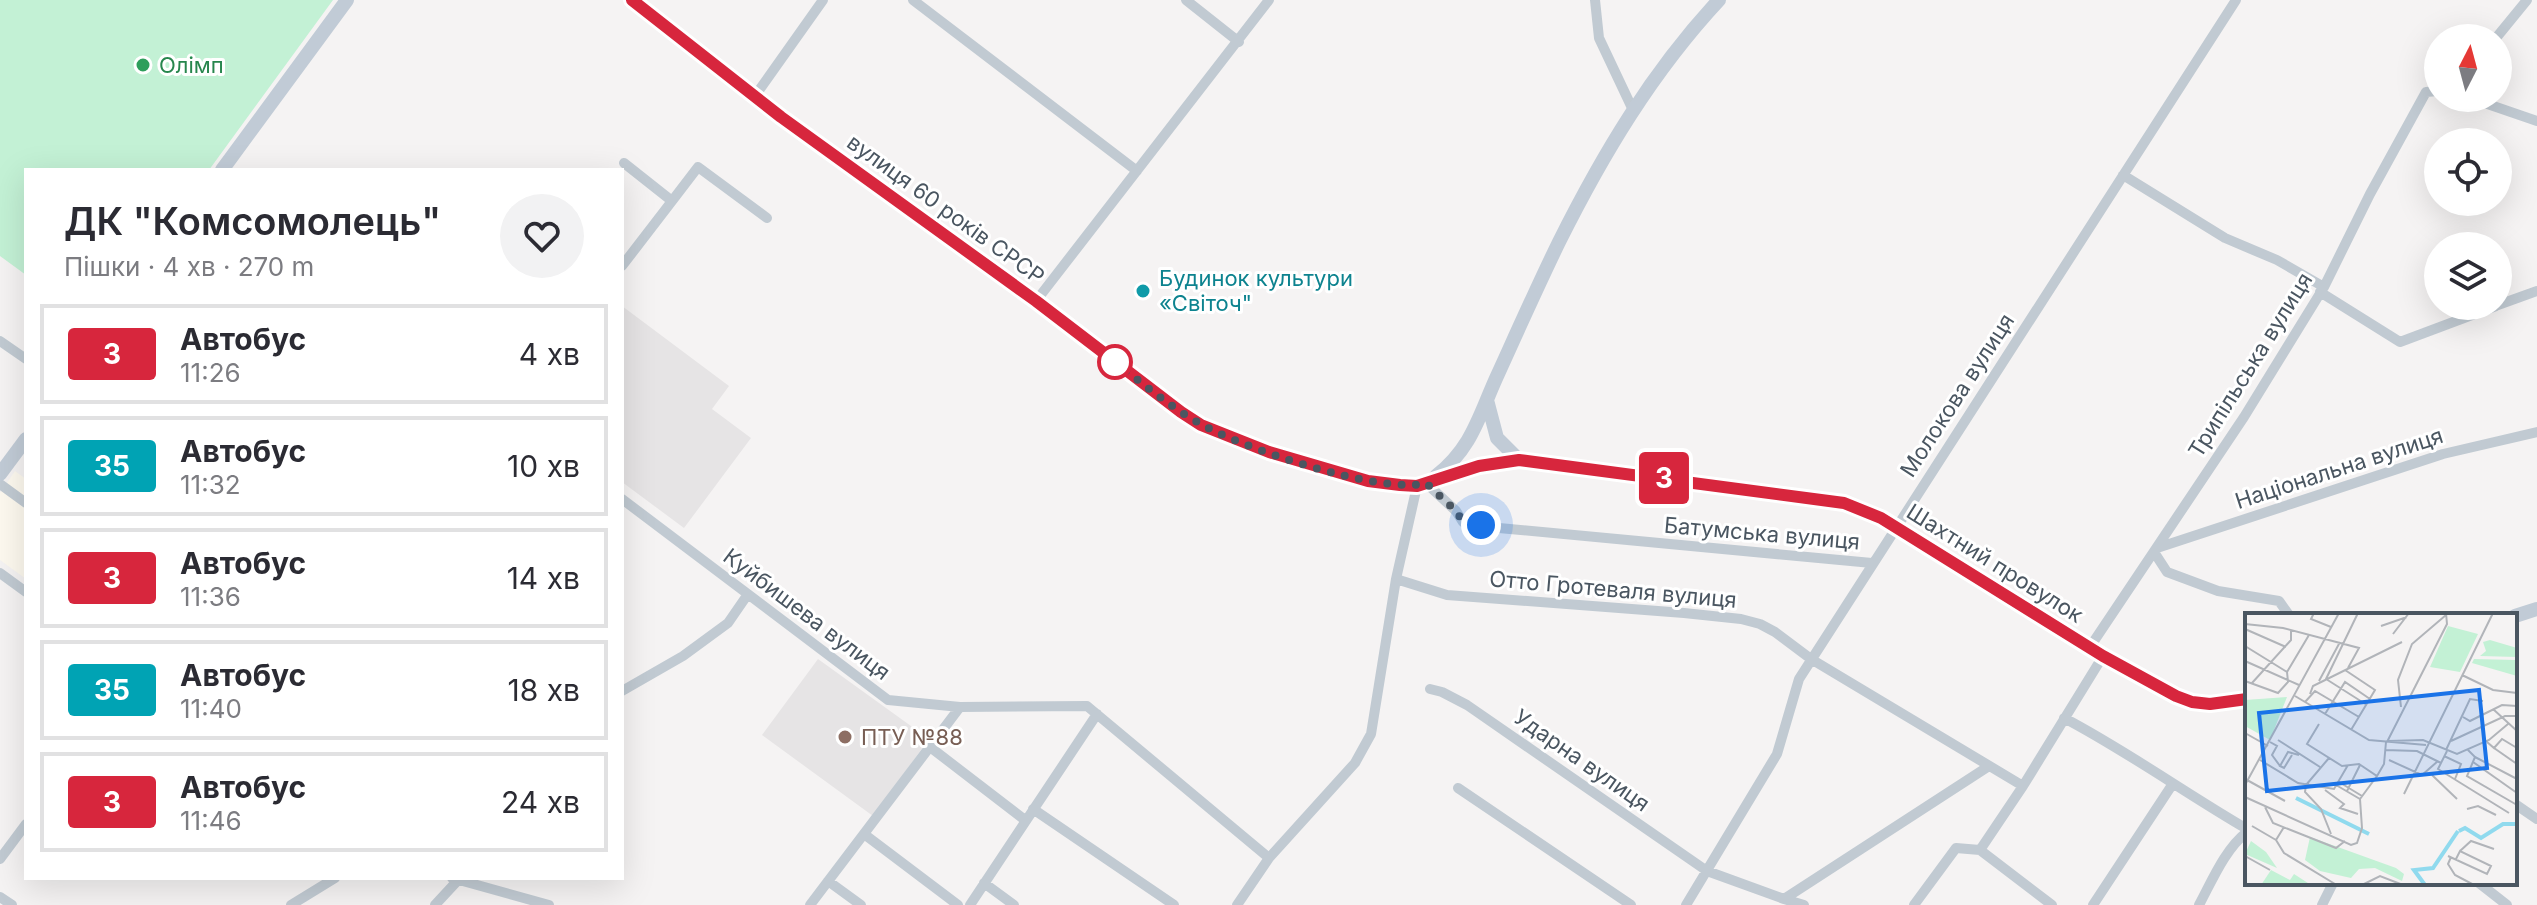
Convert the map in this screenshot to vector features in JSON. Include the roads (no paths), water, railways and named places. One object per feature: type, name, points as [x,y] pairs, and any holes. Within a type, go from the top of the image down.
[{"type":"street","points":[[223,168],[347,0]]},
{"type":"street","name":"вулиця 60 років СРСР","points":[[632,0],[755,96],[1036,301],[1181,412],[1224,436],[1259,449],[1368,481],[1422,484]]},
{"type":"street","points":[[755,96],[823,0]]},
{"type":"street","points":[[913,0],[1137,171]]},
{"type":"street","points":[[1186,0],[1239,42]]},
{"type":"street","points":[[1036,301],[1269,0]]},
{"type":"street","points":[[1595,0],[1599,38],[1633,110]]},
{"type":"street","points":[[1237,905],[1269,858],[1355,763],[1371,734],[1396,579],[1422,484],[1452,463],[1465,448],[1559,243],[1605,156],[1674,50],[1719,0]]},
{"type":"street","name":"Молокова вулиця","points":[[1686,905],[1777,754],[1799,679],[1811,659],[2236,0]]},
{"type":"street","points":[[2507,24],[2527,0]]},
{"type":"street","name":"Трипільська вулиця","points":[[1980,850],[2064,718],[2096,651],[2155,550],[2244,417],[2322,290],[2424,96]]},
{"type":"street","points":[[2511,112],[2537,121]]},
{"type":"street","points":[[624,163],[672,201]]},
{"type":"street","points":[[624,262],[698,167],[767,218]]},
{"type":"street","points":[[2123,175],[2225,238],[2277,260],[2400,342],[2459,320]]},
{"type":"street","points":[[2512,300],[2537,291]]},
{"type":"street","points":[[0,341],[24,358]]},
{"type":"street","points":[[1487,400],[1497,438],[1519,460]]},
{"type":"street","name":"Національна вулиця","points":[[2155,550],[2443,454],[2537,432]]},
{"type":"street","points":[[0,474],[24,442]]},
{"type":"street","name":"Шахтний провулок","points":[[1422,484],[1479,466],[1519,460],[1823,499],[1862,508],[2096,651],[2176,696],[2192,702],[2228,703],[2245,699]]},
{"type":"street","points":[[0,484],[24,502]]},
{"type":"street","name":"Батумська вулиця","points":[[1422,484],[1456,511],[1463,522],[1872,563]]},
{"type":"street","name":"Куйбишева вулиця","points":[[624,501],[888,700],[960,707],[1087,706],[1269,858]]},
{"type":"street","points":[[2155,550],[2167,572],[2218,591],[2279,601],[2288,613]]},
{"type":"street","points":[[0,573],[24,591]]},
{"type":"street","name":"Отто Гротеваля вулиця","points":[[1396,579],[1447,595],[1741,619],[1760,624],[1811,659],[2023,786]]},
{"type":"street","points":[[625,685],[683,656],[728,623],[748,594]]},
{"type":"street","points":[[2517,615],[2537,609]]},
{"type":"street","name":"Ударна вулиця","points":[[1430,689],[1450,695],[1467,705],[1707,871],[1804,905]]},
{"type":"street","points":[[810,905],[960,707]]},
{"type":"street","points":[[970,905],[1097,714]]},
{"type":"street","points":[[2064,718],[2114,744],[2172,785],[2245,830]]},
{"type":"street","points":[[930,747],[1025,820]]},
{"type":"street","points":[[1784,899],[1989,766]]},
{"type":"street","points":[[2093,905],[2172,785]]},
{"type":"street","points":[[1458,788],[1631,905]]},
{"type":"street","points":[[2517,805],[2537,819]]},
{"type":"street","points":[[1033,809],[1174,905]]},
{"type":"street","points":[[0,859],[24,827]]},
{"type":"street","points":[[2199,905],[2221,866],[2245,833]]},
{"type":"street","points":[[864,834],[958,905]]},
{"type":"street","points":[[1914,905],[1956,848],[1980,850],[2052,905]]},
{"type":"street","points":[[291,905],[332,880]]},
{"type":"street","points":[[435,905],[456,880]]},
{"type":"street","points":[[461,880],[549,905]]},
{"type":"street","points":[[828,881],[861,905]]},
{"type":"street","points":[[984,883],[1014,905]]},
{"type":"street","points":[[2322,905],[2332,885]]},
{"type":"street","points":[[2482,885],[2507,905]]},
{"type":"street","points":[[0,897],[12,905]]},
{"type":"place","name":"Олімп","points":[[143,65]]},
{"type":"place","name":"Будинок культури «Світоч\"","points":[[1143,291]]},
{"type":"place","name":"ПТУ №88","points":[[845,737]]}]
